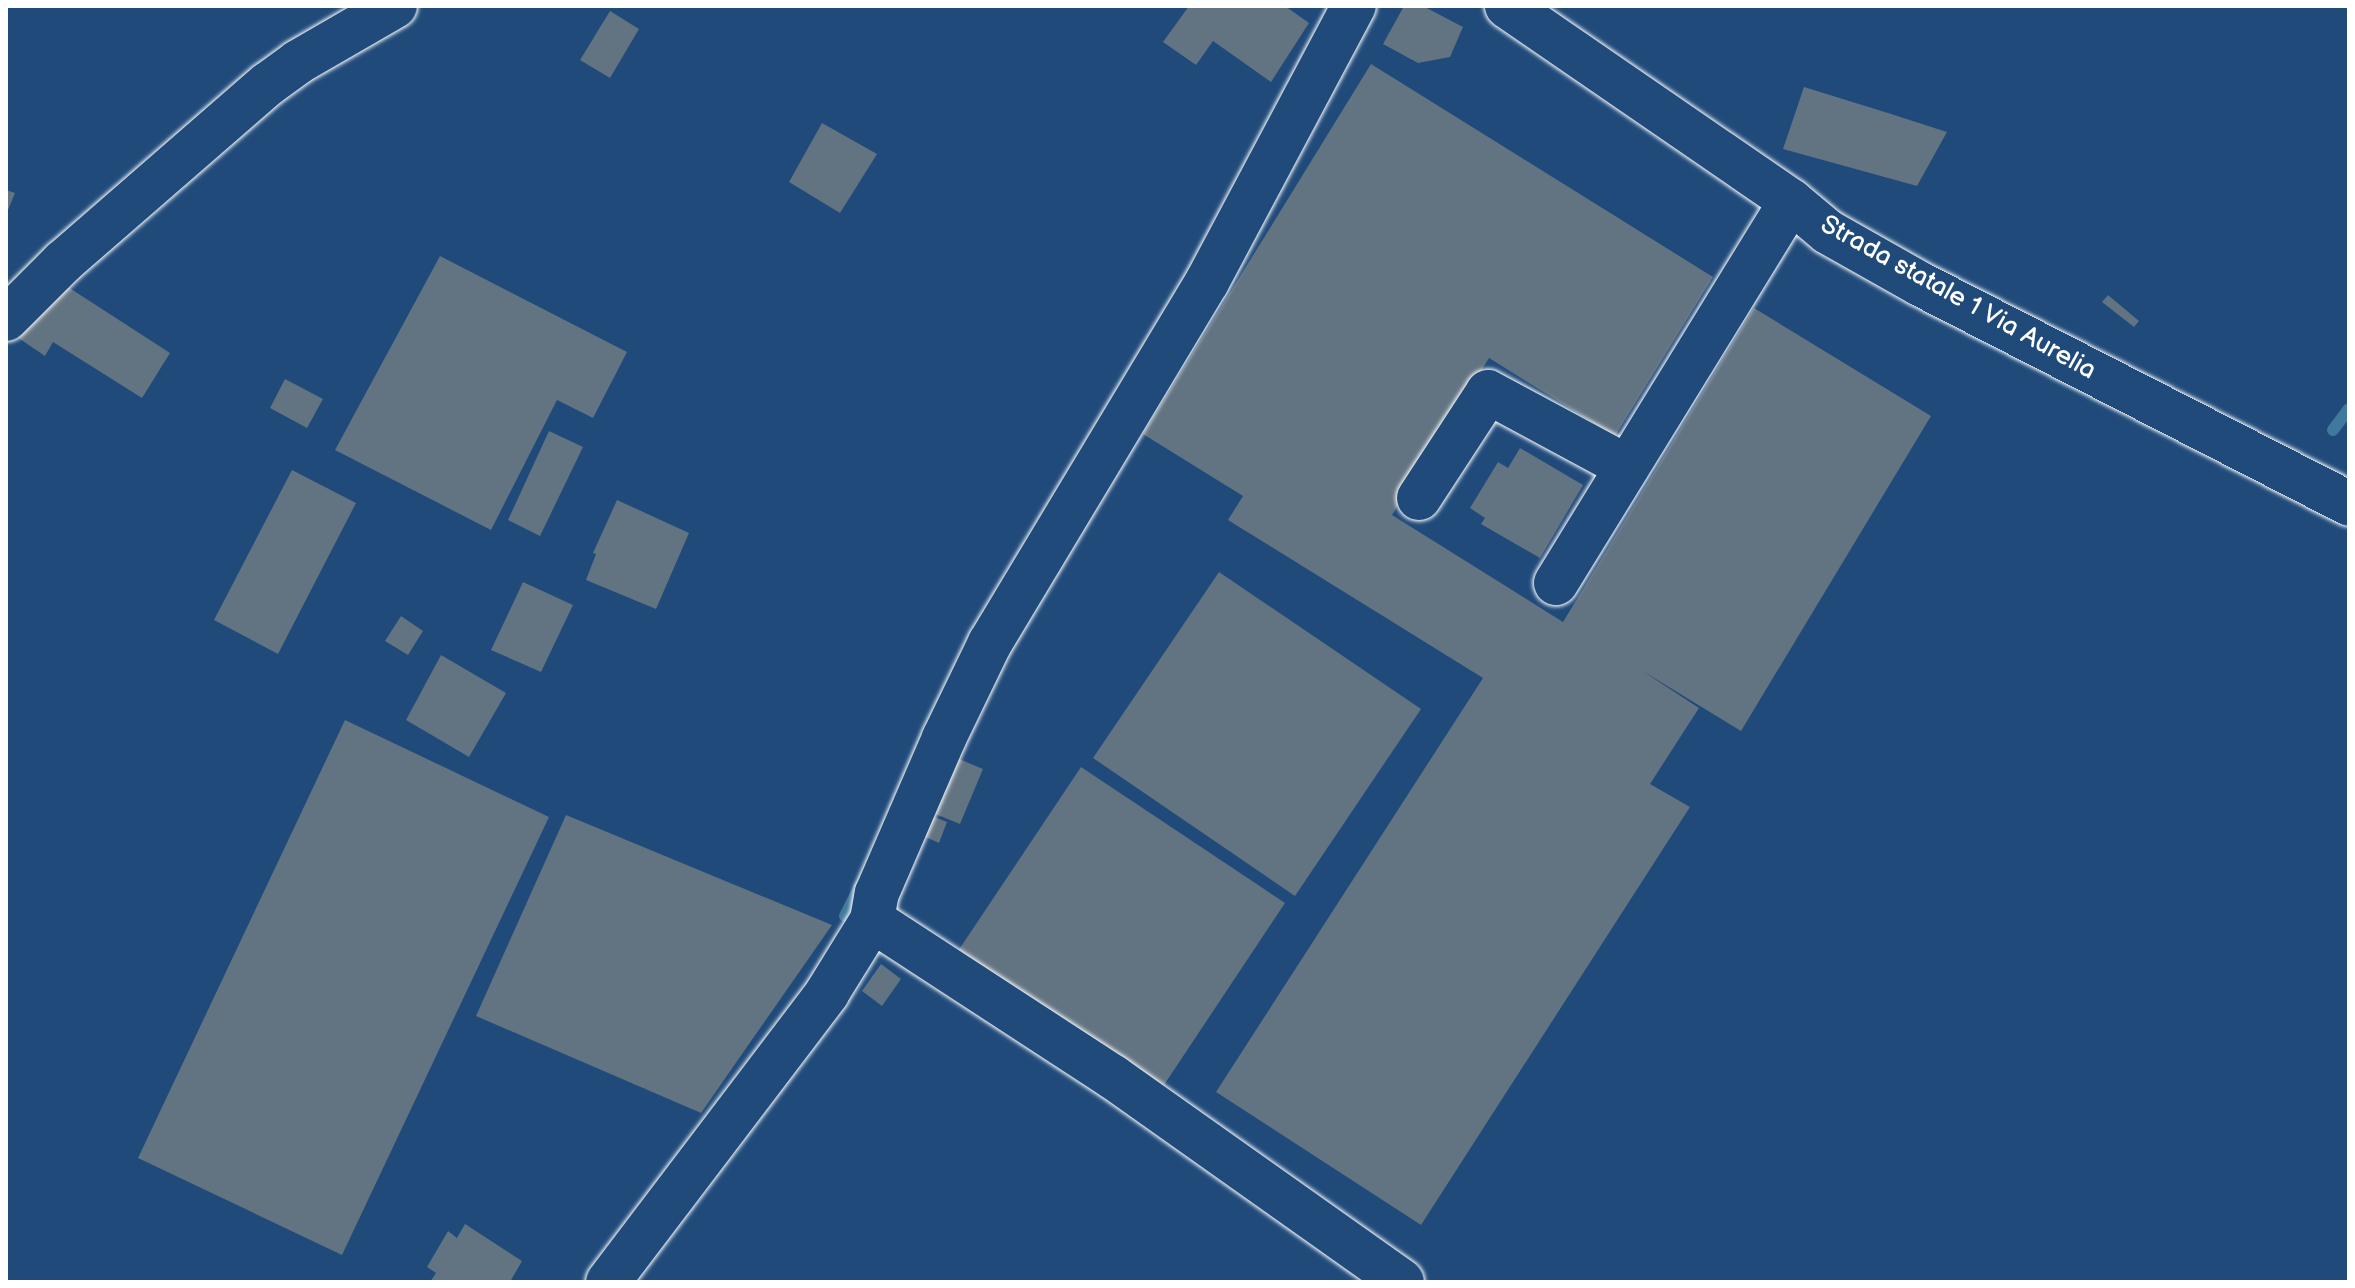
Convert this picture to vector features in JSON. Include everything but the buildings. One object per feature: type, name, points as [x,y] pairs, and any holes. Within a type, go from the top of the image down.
[{"type":"street","points":[[6,319],[63,262],[268,84],[298,62],[395,6]]},
{"type":"street","points":[[608,1282],[827,993],[872,920],[877,893],[990,643],[1207,282],[1354,6]]},
{"type":"street","name":"Strada statale 1 Via Aurelia","points":[[1507,6],[1791,201],[1828,232],[1920,284],[2349,504]]},
{"type":"street","points":[[1556,583],[1791,201]]},
{"type":"street","points":[[1419,498],[1488,392],[1627,467]]},
{"type":"street","points":[[872,920],[1113,1077],[1402,1282]]},
{"type":"waterway","points":[[2333,430],[2349,409]]},
{"type":"waterway","points":[[845,916],[860,887]]}]
